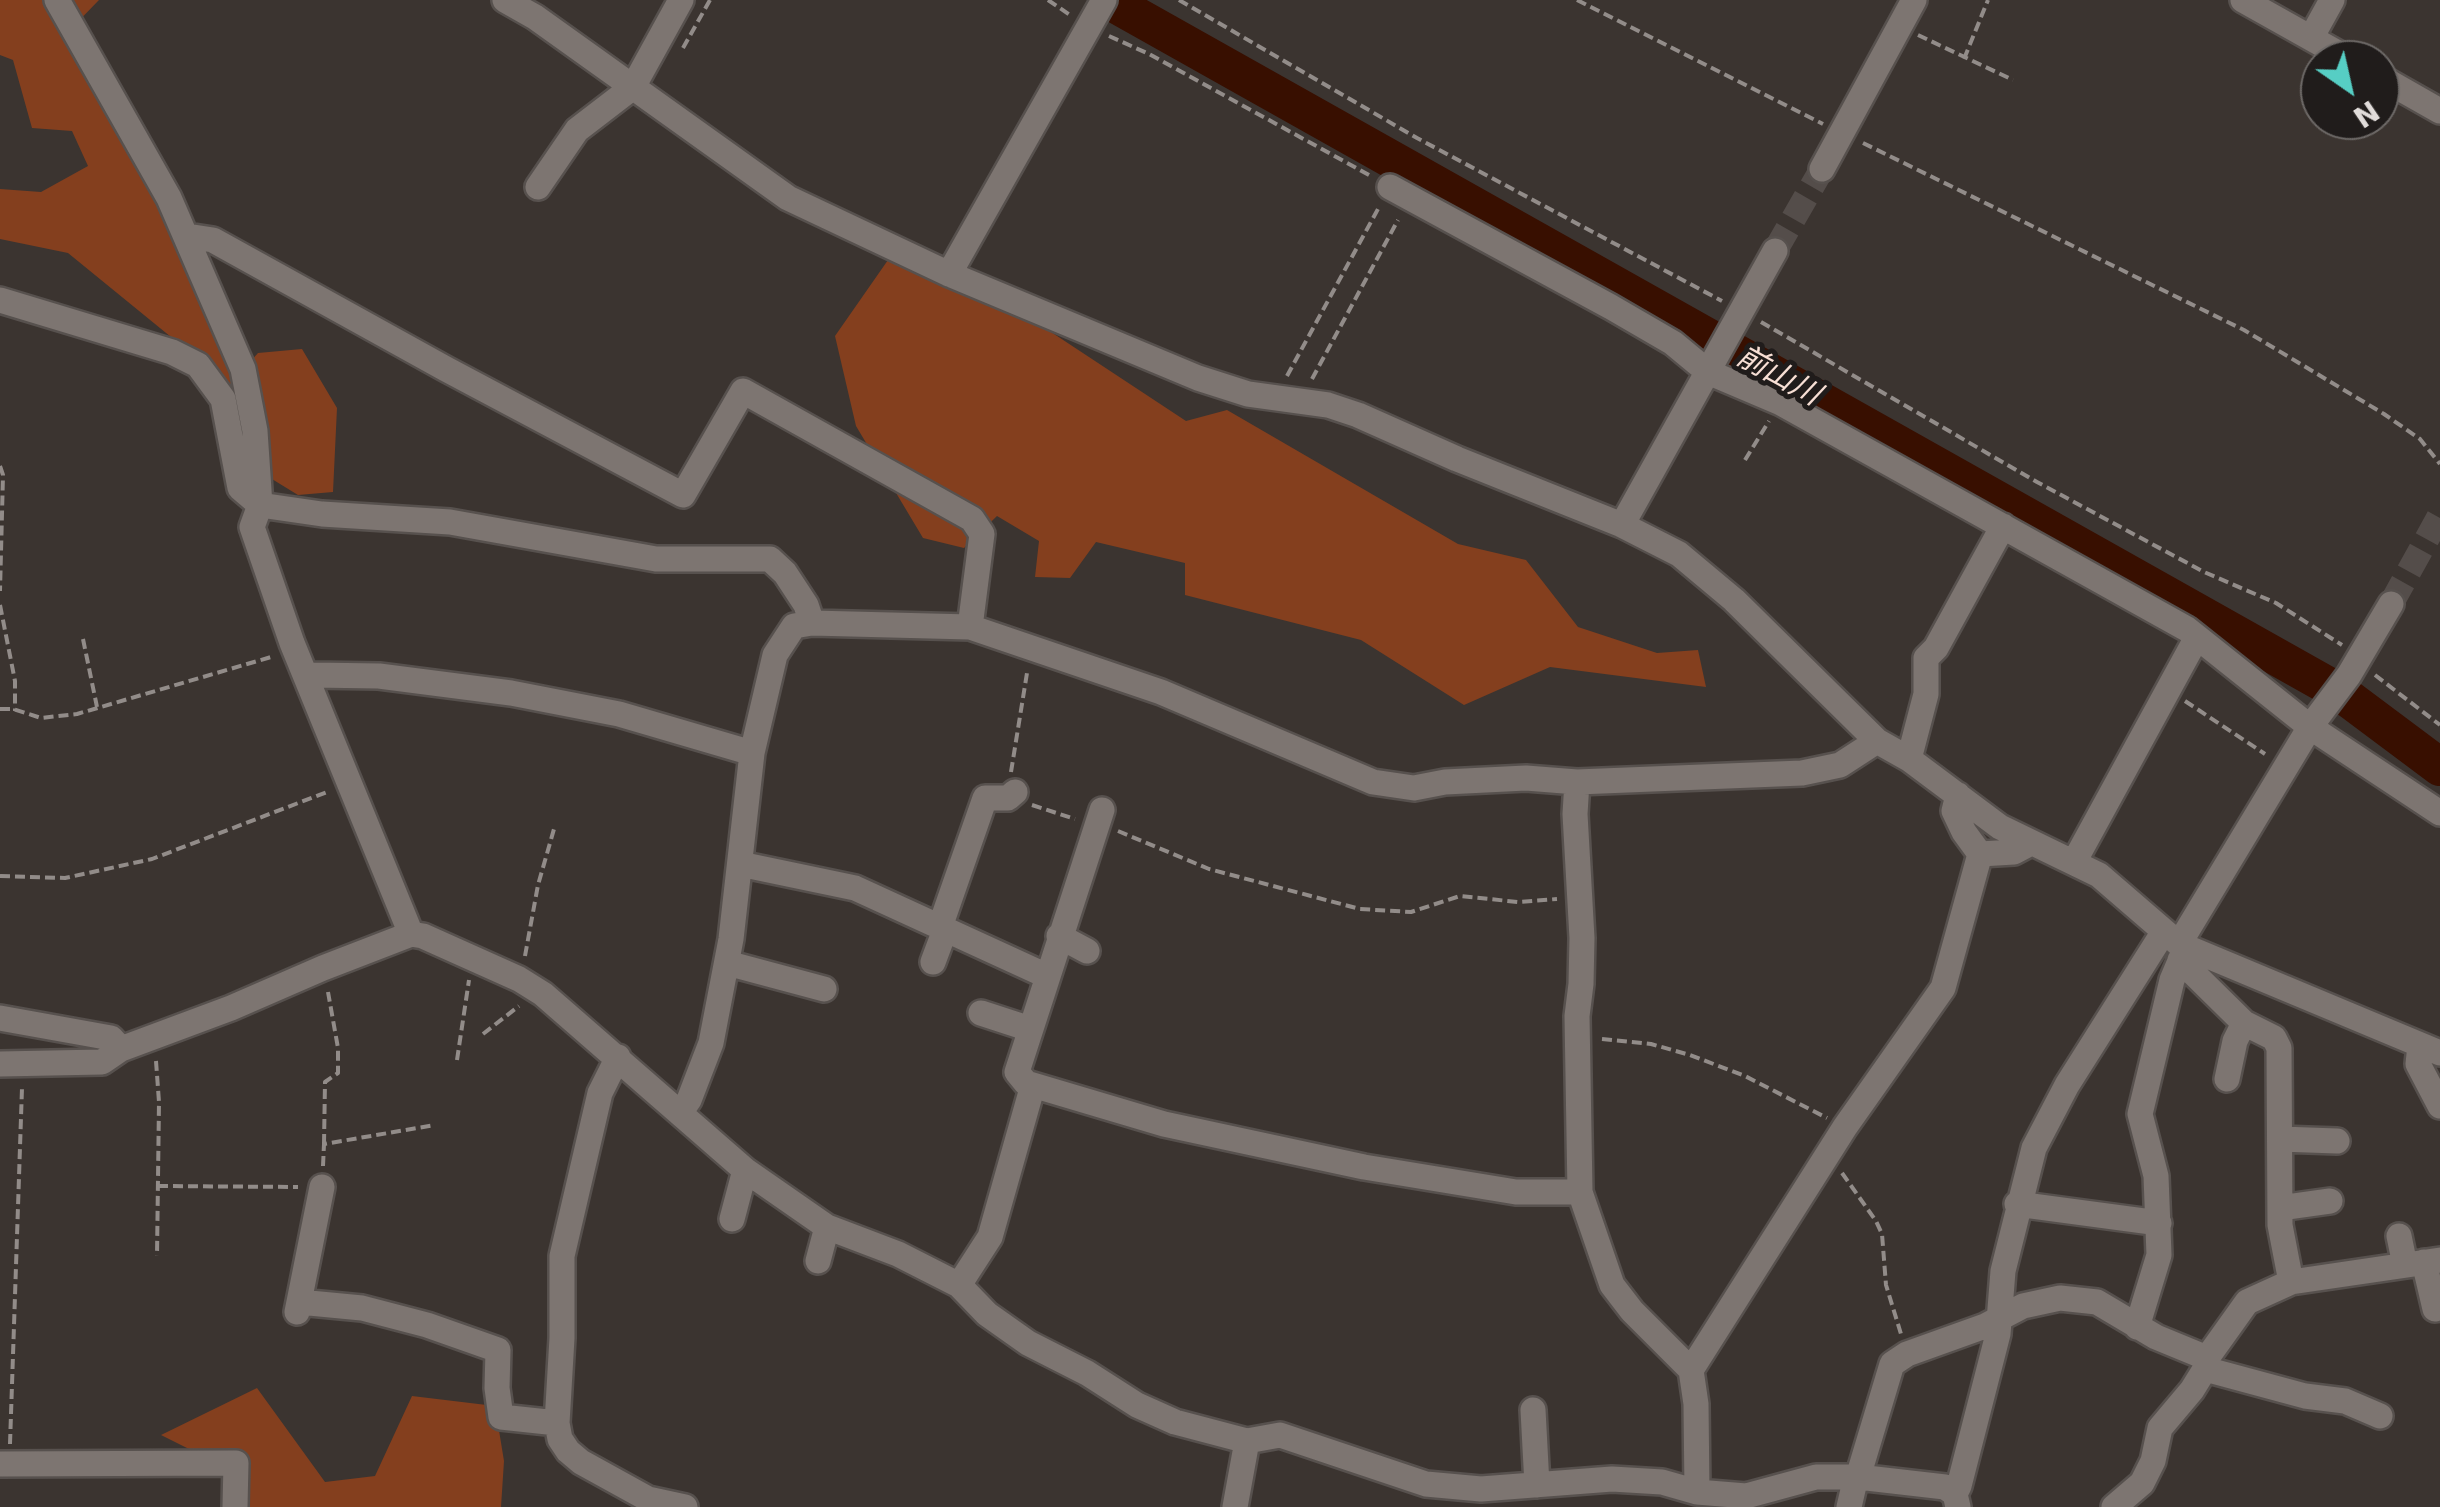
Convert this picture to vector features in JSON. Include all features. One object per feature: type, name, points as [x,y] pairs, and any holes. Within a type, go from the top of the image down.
[{"type":"street","points":[[57,0],[170,198],[242,369],[255,430],[260,506],[252,526],[292,643],[411,934]]},
{"type":"street","points":[[505,0],[536,17],[788,198],[948,274],[1198,378],[1248,394],[1328,405],[1397,430],[1622,525],[1679,554],[1709,577],[1877,741],[1909,759],[2000,827],[2074,862],[2119,890],[2177,946],[2244,1024],[2274,1038],[2279,1048],[2280,1225],[2290,1282]]},
{"type":"street","points":[[538,187],[577,130],[633,88],[682,0]]},
{"type":"street","points":[[1822,169],[1914,0]]},
{"type":"street","points":[[2243,0],[2315,40]]},
{"type":"street","points":[[2311,38],[2332,0]]},
{"type":"street","points":[[948,274],[1095,15]]},
{"type":"street","points":[[2400,88],[2440,111]]},
{"type":"street","points":[[1400,193],[2187,629],[2440,813]]},
{"type":"street","points":[[187,236],[213,240],[683,494],[743,390],[972,519],[982,534],[970,627]]},
{"type":"street","points":[[1622,525],[1774,251]]},
{"type":"street","points":[[0,300],[172,352],[198,365],[223,399],[240,488],[260,506],[450,522],[656,559],[770,560],[806,605],[812,623]]},
{"type":"street","points":[[1909,759],[1926,694],[1926,658],[1936,648],[2003,526]]},
{"type":"street","points":[[1956,1501],[1999,1320],[2003,1272],[2017,1204],[2034,1148],[2049,1116],[2177,946],[2390,604]]},
{"type":"street","points":[[680,1113],[711,1043],[727,963],[752,753],[775,655],[794,626],[812,623],[970,627],[1162,692],[1373,782],[1414,788],[1444,782],[1526,778],[1577,782],[1802,773],[1840,765],[1877,741]]},
{"type":"street","points":[[2074,862],[2196,639]]},
{"type":"street","points":[[307,678],[379,676],[511,693],[619,714],[752,753]]},
{"type":"street","points":[[1577,782],[1582,938],[1577,1038],[1580,1192],[1612,1285],[1691,1370],[1696,1404],[1697,1492]]},
{"type":"street","points":[[933,962],[986,798],[1008,798],[1015,792]]},
{"type":"street","points":[[1958,795],[1954,810],[1980,854]]},
{"type":"street","points":[[1099,816],[1017,1072],[1033,1086],[1164,1124],[1364,1168],[1516,1192],[1580,1192]]},
{"type":"street","points":[[1980,854],[2014,852],[2031,843]]},
{"type":"street","points":[[1691,1370],[1846,1128],[1943,988],[1980,854]]},
{"type":"street","points":[[740,864],[855,888],[1047,976]]},
{"type":"street","points":[[11,1064],[94,1064],[120,1049],[323,968],[411,934],[423,936],[528,985],[618,1057],[745,1170],[827,1227],[898,1254],[959,1286],[987,1314],[1028,1343],[1087,1373],[1137,1405],[1176,1422],[1247,1441],[1280,1435],[1426,1484],[1521,1493],[1612,1479],[1662,1482],[1746,1502],[1816,1477],[1857,1477],[1945,1488],[1956,1501]]},
{"type":"street","points":[[1060,936],[1088,952]]},
{"type":"street","points":[[2177,946],[2430,1049],[2418,1064],[2440,1106]]},
{"type":"street","points":[[2137,1327],[2158,1255],[2159,1222],[2156,1176],[2140,1114],[2177,946]]},
{"type":"street","points":[[727,963],[824,990]]},
{"type":"street","points":[[982,1014],[1030,1029]]},
{"type":"street","points":[[0,1018],[111,1038],[120,1049]]},
{"type":"street","points":[[2227,1080],[2235,1041],[2244,1024]]},
{"type":"street","points":[[2274,1038],[2302,1038]]},
{"type":"street","points":[[618,1057],[600,1093],[562,1256],[557,1423],[560,1440],[581,1462],[648,1498],[686,1507]]},
{"type":"street","points":[[959,1286],[990,1237],[1033,1086]]},
{"type":"street","points":[[2280,1139],[2337,1141]]},
{"type":"street","points":[[732,1219],[745,1170]]},
{"type":"street","points":[[322,1187],[298,1307],[362,1308],[498,1350],[497,1388],[502,1417],[557,1423]]},
{"type":"street","points":[[2280,1208],[2330,1201]]},
{"type":"street","points":[[2017,1204],[2159,1222]]},
{"type":"street","points":[[818,1261],[827,1227]]},
{"type":"street","points":[[2399,1236],[2423,1262],[2435,1309]]},
{"type":"street","points":[[2114,1507],[2142,1483],[2160,1428],[2248,1302],[2290,1282],[2423,1262]]},
{"type":"street","points":[[1849,1507],[1892,1364],[1907,1354],[2041,1300],[2079,1298],[2097,1302],[2206,1364],[2305,1396],[2345,1401],[2380,1416]]},
{"type":"street","points":[[1521,1493],[1533,1410]]},
{"type":"street","points":[[1235,1507],[1247,1441]]},
{"type":"street","points":[[5,1464],[236,1463],[235,1507]]},
{"type":"path","points":[[1048,0],[1095,15],[1149,54],[1400,193]]},
{"type":"path","points":[[1180,0],[1417,138],[2048,488],[2204,572],[2276,603],[2353,667],[2440,725]]},
{"type":"path","points":[[1577,0],[1790,110],[2244,330],[2384,414],[2420,439],[2440,464]]},
{"type":"path","points":[[1964,59],[1988,0]]},
{"type":"path","points":[[1900,26],[2013,80]]},
{"type":"path","points":[[1288,399],[1400,193]]},
{"type":"path","points":[[1288,399],[1400,193]]},
{"type":"path","points":[[1745,460],[1780,403]]},
{"type":"path","points":[[0,466],[0,590]]},
{"type":"path","points":[[0,605],[15,681],[15,711]]},
{"type":"path","points":[[83,638],[98,708]]},
{"type":"path","points":[[0,709],[40,718],[98,708],[268,658],[292,643]]},
{"type":"path","points":[[1033,649],[1016,728],[1010,787],[1024,802],[1052,814],[1099,816],[1210,869],[1360,910],[1400,914],[1460,896],[1518,902],[1578,894]]},
{"type":"path","points":[[2166,688],[2286,768]]},
{"type":"path","points":[[0,876],[64,878],[152,859],[350,784]]},
{"type":"path","points":[[482,1034],[528,985],[554,829]]},
{"type":"path","points":[[457,1060],[472,961]]},
{"type":"path","points":[[158,1186],[322,1187],[324,1082],[338,1072],[338,1048],[323,968]]},
{"type":"path","points":[[154,1036],[160,1102],[157,1256]]},
{"type":"path","points":[[1577,1038],[1652,1044],[1690,1055],[1745,1076],[1846,1128],[1850,1138],[1841,1172],[1882,1234],[1886,1285],[1907,1354]]},
{"type":"path","points":[[5,1464],[11,1064]]},
{"type":"path","points":[[324,1144],[435,1126]]},
{"type":"shaded area","points":[[0,0],[99,0],[68,32],[166,204],[239,374],[258,353],[302,349],[337,408],[333,492],[298,495],[267,476],[245,439],[220,377],[68,253],[0,239],[0,189],[41,192],[88,166],[72,131],[32,128],[13,60],[0,55]]},
{"type":"shaded area","points":[[888,260],[1048,330],[1186,421],[1227,410],[1458,544],[1526,560],[1578,627],[1657,653],[1698,650],[1706,687],[1550,667],[1464,705],[1361,640],[1185,595],[1185,563],[1096,542],[1070,578],[1035,577],[1039,541],[997,516],[964,548],[923,538],[856,426],[835,336]]},
{"type":"shaded area","points":[[257,1388],[325,1482],[375,1476],[412,1396],[495,1406],[504,1461],[501,1507],[240,1507],[231,1470],[161,1435]]},
{"type":"waterway","name":"前山川","points":[[1108,0],[2341,693],[2440,767]]},
{"type":"tunnel","points":[[1775,251],[1822,169]]},
{"type":"tunnel","points":[[2391,604],[2440,515]]}]
